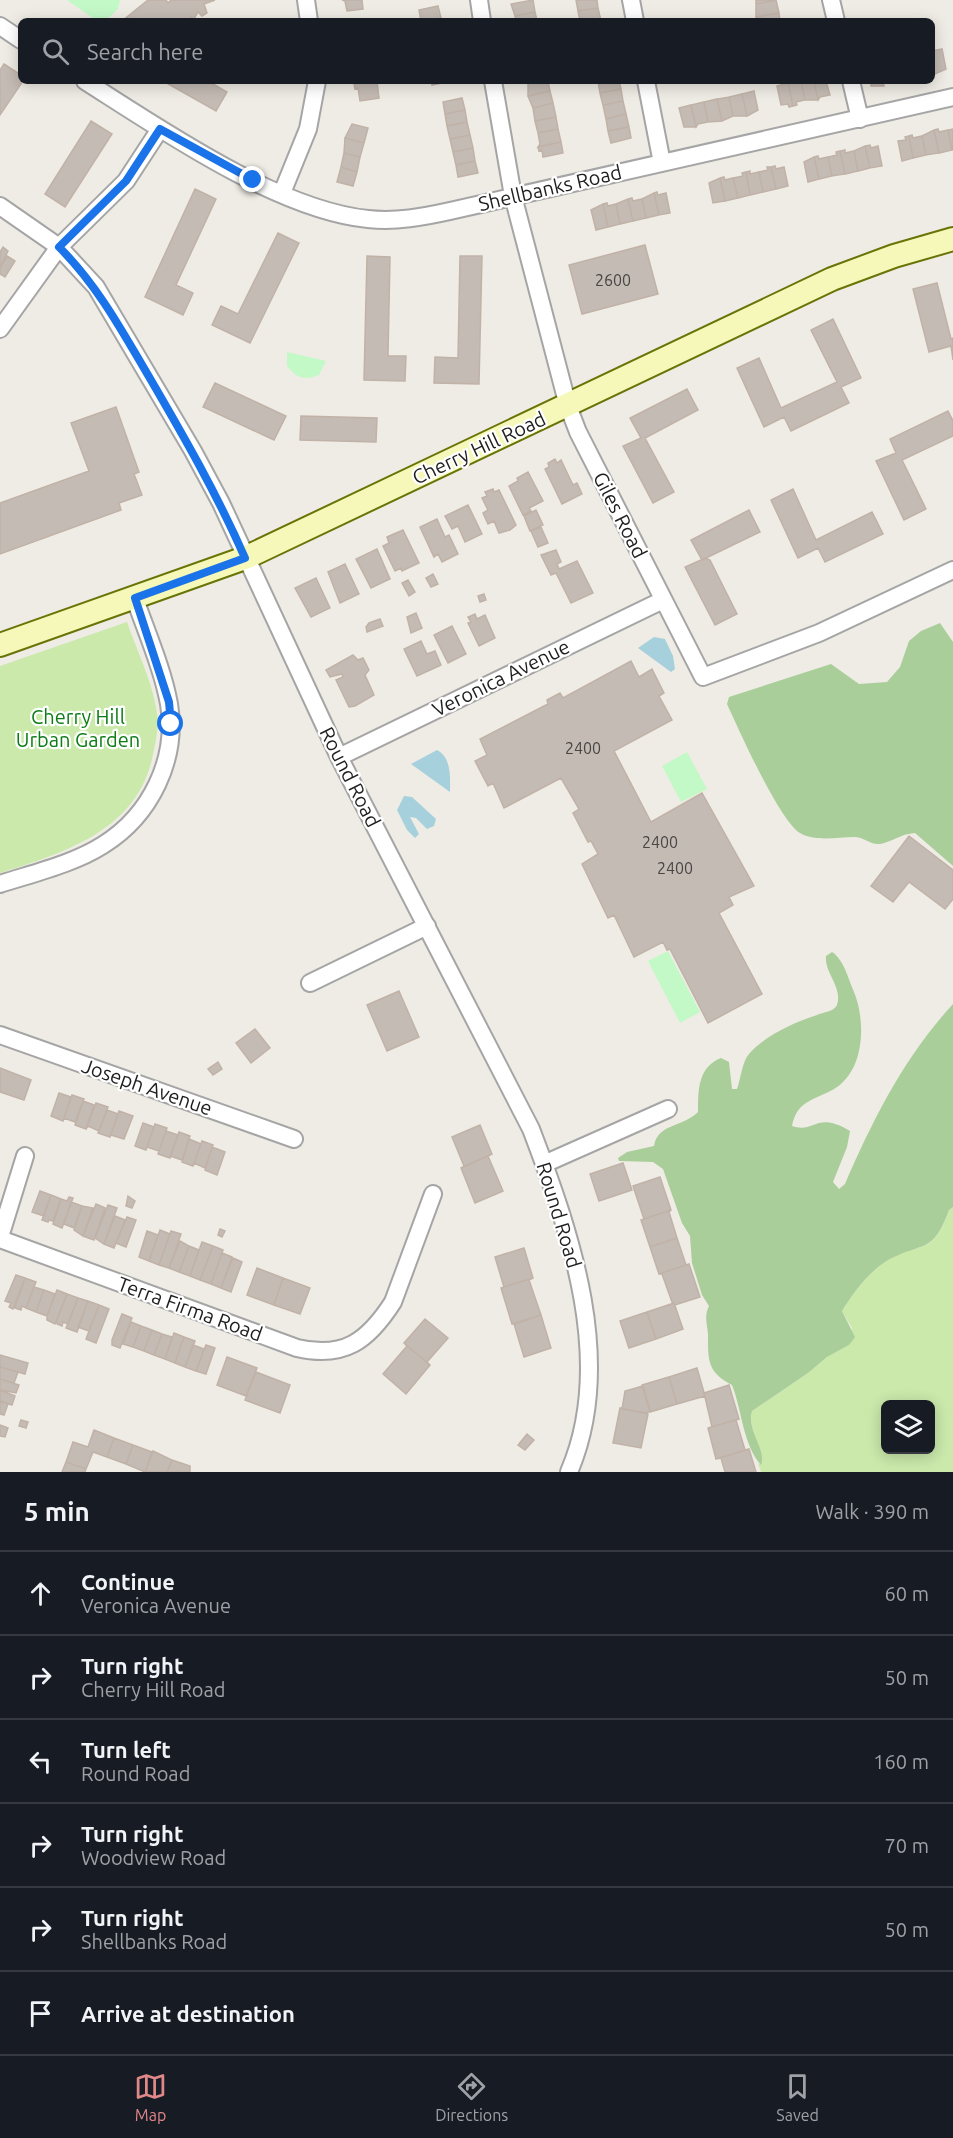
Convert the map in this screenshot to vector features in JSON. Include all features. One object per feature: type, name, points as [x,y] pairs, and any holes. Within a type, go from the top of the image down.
[{"type":"street","points":[[306,0],[309,18]]},
{"type":"street","points":[[479,0],[482,18]]},
{"type":"street","points":[[631,0],[634,18]]},
{"type":"street","points":[[831,0],[835,18]]},
{"type":"street","points":[[0,26],[18,38]]},
{"type":"street","name":"Shellbanks Road","points":[[90,84],[160,129],[253,180],[341,215],[388,221],[421,217],[953,97]]},
{"type":"street","points":[[282,193],[308,129],[316,84]]},
{"type":"street","name":"Giles Road","points":[[494,84],[513,196],[568,406],[578,432],[703,677],[819,633],[953,570]]},
{"type":"street","points":[[647,84],[662,163]]},
{"type":"street","points":[[851,84],[860,119]]},
{"type":"street","points":[[0,329],[59,247],[126,181],[160,129]]},
{"type":"street","name":"Round Road","points":[[0,206],[59,247],[96,287],[204,472],[339,757],[531,1129],[544,1164],[586,1310],[589,1374],[586,1405],[581,1437],[569,1472]]},
{"type":"street","name":"Cherry Hill Road","points":[[0,645],[245,558],[832,279],[894,256],[953,239]]},
{"type":"street","points":[[0,884],[82,856],[103,845],[134,819],[157,785],[165,767],[170,745],[169,702],[135,598]]},
{"type":"street","name":"Veronica Avenue","points":[[339,757],[663,600]]},
{"type":"street","points":[[310,983],[427,926]]},
{"type":"street","name":"Joseph Avenue","points":[[0,1035],[294,1139]]},
{"type":"street","points":[[544,1164],[668,1109]]},
{"type":"street","points":[[0,1238],[25,1156]]},
{"type":"street","name":"Terra Firma Road","points":[[0,1238],[297,1348],[332,1352],[357,1342],[377,1326],[393,1302],[433,1194]]},
{"type":"green space","points":[[67,0],[120,0],[118,9],[108,18],[93,18]]},
{"type":"green space","points":[[287,352],[326,361],[319,375],[309,378],[301,377],[287,366]]},
{"type":"green space","name":"Cherry Hill Urban Garden","points":[[127,622],[148,679],[157,713],[156,739],[145,780],[132,802],[115,820],[95,834],[49,857],[0,873],[0,666]]},
{"type":"green space","points":[[940,623],[953,642],[953,866],[915,833],[880,844],[858,837],[819,838],[800,833],[781,811],[760,773],[727,704],[729,697],[831,664],[859,684],[887,682],[900,667],[909,641],[921,631]]},
{"type":"green space","points":[[687,752],[707,789],[681,802],[662,766]]},
{"type":"green space","points":[[668,951],[700,1012],[680,1023],[648,961]]},
{"type":"green space","points":[[832,952],[843,964],[858,1004],[860,1045],[852,1070],[844,1081],[802,1106],[794,1117],[792,1126],[800,1128],[830,1122],[850,1131],[847,1147],[833,1182],[839,1189],[845,1184],[879,1112],[905,1067],[953,1004],[953,1207],[931,1241],[885,1262],[872,1272],[856,1290],[842,1311],[855,1337],[849,1345],[827,1357],[808,1373],[752,1411],[752,1425],[761,1453],[761,1465],[750,1448],[732,1385],[713,1370],[709,1358],[706,1320],[709,1306],[702,1295],[692,1263],[690,1236],[682,1223],[663,1169],[653,1162],[619,1161],[618,1158],[627,1152],[654,1146],[656,1139],[665,1129],[685,1121],[698,1112],[701,1080],[713,1062],[721,1058],[729,1062],[732,1089],[737,1089],[745,1061],[755,1047],[790,1026],[836,1007],[838,992],[826,962],[826,956]]},
{"type":"green space","points":[[953,1207],[953,1472],[761,1472],[758,1463],[760,1464],[761,1457],[752,1425],[752,1411],[808,1373],[827,1357],[849,1345],[852,1328],[842,1311],[855,1292],[881,1265],[904,1252],[929,1243],[936,1237],[949,1210]]},
{"type":"water","points":[[654,637],[665,639],[673,656],[675,669],[671,672],[638,648]]},
{"type":"water","points":[[437,750],[448,763],[450,792],[411,764]]},
{"type":"water","points":[[404,796],[412,797],[436,819],[434,826],[427,829],[416,818],[410,817],[419,834],[415,838],[407,830],[397,810]]},
{"type":"building","points":[[148,0],[166,0],[168,3],[171,0],[215,0],[204,4],[207,13],[202,16],[198,12],[195,18],[126,18]]},
{"type":"building","points":[[342,0],[362,0],[363,9],[347,11],[345,1]]},
{"type":"building","points":[[533,0],[535,12],[515,16],[511,4]]},
{"type":"building","points":[[576,0],[597,0],[598,8],[578,11]]},
{"type":"building","points":[[756,0],[776,0],[756,4]]},
{"type":"building","points":[[776,0],[779,13],[756,17],[756,4]]},
{"type":"building","points":[[438,6],[441,18],[420,18],[419,10]]},
{"type":"building","points":[[598,8],[600,18],[579,18],[578,11]]},
{"type":"building","points":[[535,12],[536,18],[515,18],[515,16]]},
{"type":"building","points":[[779,13],[780,18],[756,18]]},
{"type":"building","points":[[942,49],[946,69],[935,74],[935,50]]},
{"type":"building","points":[[4,64],[18,73],[18,84],[21,84],[0,115],[0,70]]},
{"type":"building","points":[[168,84],[213,84],[227,92],[216,111]]},
{"type":"building","points":[[354,84],[377,84],[379,98],[360,101],[358,88],[355,89]]},
{"type":"building","points":[[528,84],[549,84],[550,91],[528,96]]},
{"type":"building","points":[[598,84],[620,84],[621,89],[600,93]]},
{"type":"building","points":[[788,84],[802,84],[805,100],[796,102],[797,105],[793,106]]},
{"type":"building","points":[[788,84],[793,106],[781,105],[777,86]]},
{"type":"building","points":[[802,84],[815,84],[818,100],[805,100]]},
{"type":"building","points":[[815,84],[827,84],[830,95],[820,97],[818,100]]},
{"type":"building","points":[[871,84],[884,84],[884,86],[871,86]]},
{"type":"building","points":[[621,89],[623,101],[603,105],[600,93]]},
{"type":"building","points":[[550,91],[553,103],[533,108],[528,96]]},
{"type":"building","points":[[754,91],[758,110],[747,116],[742,94]]},
{"type":"building","points":[[742,94],[747,116],[733,116],[729,97]]},
{"type":"building","points":[[729,97],[733,116],[722,121],[717,99]]},
{"type":"building","points":[[462,98],[465,110],[445,114],[443,102]]},
{"type":"building","points":[[717,99],[722,121],[708,122],[704,102]]},
{"type":"building","points":[[623,101],[626,114],[606,119],[603,105]]},
{"type":"building","points":[[704,102],[708,122],[698,124],[696,127],[691,105]]},
{"type":"building","points":[[553,103],[556,117],[535,121],[533,108]]},
{"type":"building","points":[[691,105],[696,127],[684,127],[679,108]]},
{"type":"building","points":[[465,110],[467,122],[447,126],[445,114]]},
{"type":"building","points":[[626,114],[629,127],[608,131],[606,119]]},
{"type":"building","points":[[556,117],[558,129],[538,133],[535,121]]},
{"type":"building","points":[[91,121],[112,134],[65,207],[45,194]]},
{"type":"building","points":[[467,122],[470,135],[450,139],[447,126]]},
{"type":"building","points":[[352,124],[368,128],[364,143],[345,138]]},
{"type":"building","points":[[629,127],[631,138],[611,143],[608,131]]},
{"type":"building","points":[[558,129],[561,142],[538,147],[540,144],[538,133]]},
{"type":"building","points":[[938,129],[939,132],[948,130],[952,150],[939,153],[934,130]]},
{"type":"building","points":[[953,129],[953,150],[952,150],[948,130]]},
{"type":"building","points":[[934,130],[939,153],[926,155],[922,136]]},
{"type":"building","points":[[470,135],[473,148],[453,152],[450,139]]},
{"type":"building","points":[[912,135],[913,138],[922,136],[926,155],[913,158],[909,136]]},
{"type":"building","points":[[909,136],[913,158],[902,161],[898,141],[906,140],[905,137]]},
{"type":"building","points":[[345,138],[364,143],[360,157],[344,153]]},
{"type":"building","points":[[561,142],[563,153],[543,157],[542,150],[539,151],[538,147]]},
{"type":"building","points":[[870,145],[871,148],[878,146],[882,166],[870,168],[865,146]]},
{"type":"building","points":[[865,146],[870,168],[858,171],[854,151]]},
{"type":"building","points":[[473,148],[475,161],[456,165],[453,152]]},
{"type":"building","points":[[845,150],[845,153],[854,151],[858,171],[845,174],[840,151]]},
{"type":"building","points":[[840,151],[845,174],[832,176],[828,157],[837,155],[836,152]]},
{"type":"building","points":[[344,153],[360,157],[357,172],[341,167]]},
{"type":"building","points":[[818,156],[819,159],[828,157],[832,176],[819,179],[814,157]]},
{"type":"building","points":[[814,157],[819,179],[808,182],[804,162]]},
{"type":"building","points":[[475,161],[478,173],[458,177],[456,165]]},
{"type":"building","points":[[775,166],[776,169],[784,167],[788,186],[776,189],[771,167]]},
{"type":"building","points":[[341,167],[357,172],[353,186],[337,182]]},
{"type":"building","points":[[767,167],[771,167],[776,189],[763,192],[759,172],[768,170]]},
{"type":"building","points":[[750,171],[750,174],[759,172],[763,192],[750,195],[746,172]]},
{"type":"building","points":[[746,172],[750,195],[738,198],[733,178],[743,176],[742,173]]},
{"type":"building","points":[[724,177],[725,180],[733,178],[738,198],[725,201],[720,178]]},
{"type":"building","points":[[720,178],[725,201],[713,203],[709,183]]},
{"type":"building","points":[[195,189],[216,199],[176,285],[193,293],[183,315],[145,297]]},
{"type":"building","points":[[657,192],[658,195],[666,193],[670,213],[659,215],[654,193]]},
{"type":"building","points":[[654,193],[659,215],[646,218],[642,199]]},
{"type":"building","points":[[632,198],[633,201],[642,199],[646,218],[633,221],[628,199]]},
{"type":"building","points":[[628,199],[633,221],[620,224],[616,204]]},
{"type":"building","points":[[607,203],[608,206],[616,204],[620,224],[608,227],[603,204]]},
{"type":"building","points":[[603,204],[608,227],[596,230],[591,210]]},
{"type":"building","points":[[278,233],[299,243],[250,343],[212,325],[221,306],[238,314]]},
{"type":"building","points":[[645,245],[658,294],[582,314],[569,265]]},
{"type":"building","points":[[3,247],[8,251],[0,268],[0,252]]},
{"type":"building","points":[[7,256],[15,261],[5,277],[0,274],[0,268]]},
{"type":"building","points":[[367,256],[390,257],[388,356],[406,356],[405,381],[364,380]]},
{"type":"building","points":[[460,256],[482,256],[479,384],[434,383],[435,357],[458,358]]},
{"type":"building","points":[[937,283],[951,339],[953,338],[953,360],[951,346],[929,352],[913,289]]},
{"type":"building","points":[[833,319],[861,378],[841,387],[849,403],[791,431],[784,417],[764,427],[737,368],[759,358],[781,408],[837,382],[811,330]]},
{"type":"building","points":[[215,383],[286,416],[274,440],[203,407]]},
{"type":"building","points":[[687,389],[698,410],[645,438],[674,492],[653,503],[623,446],[641,438],[630,418]]},
{"type":"building","points":[[116,407],[139,472],[134,474],[142,495],[119,503],[121,510],[0,554],[0,503],[89,471],[71,423]]},
{"type":"building","points":[[948,411],[953,421],[953,436],[902,460],[926,509],[904,520],[876,461],[896,453],[890,439]]},
{"type":"building","points":[[301,416],[377,418],[376,442],[300,440]]},
{"type":"building","points":[[555,459],[557,463],[561,460],[573,485],[577,483],[582,494],[562,504],[545,469],[549,467],[548,463]]},
{"type":"building","points":[[528,472],[543,501],[529,508],[531,511],[523,515],[509,486]]},
{"type":"building","points":[[493,489],[494,492],[499,490],[516,525],[510,530],[499,533],[494,521],[488,524],[483,513],[488,510],[482,498],[487,496],[485,492]]},
{"type":"building","points":[[793,489],[816,540],[872,512],[883,534],[825,562],[818,548],[798,558],[771,500]]},
{"type":"building","points":[[468,505],[482,534],[465,542],[458,526],[452,529],[445,516]]},
{"type":"building","points":[[536,510],[543,525],[530,531],[524,516]]},
{"type":"building","points":[[749,510],[760,532],[702,560],[691,540]]},
{"type":"building","points":[[437,519],[445,537],[449,535],[458,554],[442,562],[438,554],[434,557],[420,527]]},
{"type":"building","points":[[541,527],[548,543],[538,547],[531,531]]},
{"type":"building","points":[[403,530],[419,563],[402,571],[401,568],[395,571],[383,546],[389,543],[387,537]]},
{"type":"building","points":[[377,549],[390,579],[371,588],[356,559]]},
{"type":"building","points":[[556,550],[561,562],[557,564],[559,569],[577,561],[593,593],[571,603],[556,573],[551,575],[541,555]]},
{"type":"building","points":[[705,558],[710,560],[737,614],[715,625],[685,567]]},
{"type":"building","points":[[345,564],[359,594],[340,603],[328,572]]},
{"type":"building","points":[[433,574],[438,584],[431,587],[426,578]]},
{"type":"building","points":[[316,578],[330,608],[311,617],[295,588]]},
{"type":"building","points":[[408,580],[415,592],[409,596],[402,583]]},
{"type":"building","points":[[484,594],[486,600],[480,602],[478,596]]},
{"type":"building","points":[[416,613],[422,628],[411,633],[407,617]]},
{"type":"building","points":[[475,614],[477,619],[485,615],[495,638],[479,646],[468,623],[471,622],[468,617]]},
{"type":"building","points":[[380,619],[383,626],[367,632],[366,627],[369,623]]},
{"type":"building","points":[[452,626],[466,654],[448,663],[434,635]]},
{"type":"building","points":[[421,641],[427,654],[435,651],[441,665],[417,676],[404,649]]},
{"type":"building","points":[[353,655],[358,660],[363,658],[369,670],[365,675],[374,695],[349,707],[336,680],[343,677],[342,674],[330,677],[326,670]]},
{"type":"building","points":[[631,661],[639,677],[652,669],[664,693],[659,696],[672,720],[614,751],[651,822],[702,793],[754,886],[729,897],[733,905],[719,913],[762,994],[708,1023],[670,949],[667,950],[663,942],[634,957],[614,915],[608,918],[582,864],[598,854],[591,841],[588,842],[573,813],[579,809],[561,778],[504,808],[493,783],[488,786],[475,761],[487,755],[480,739],[548,704],[547,700],[560,693],[563,698]]},
{"type":"building","points":[[909,836],[953,870],[953,899],[945,909],[909,882],[893,902],[871,886]]},
{"type":"building","points":[[399,991],[419,1037],[387,1051],[367,1005]]},
{"type":"building","points":[[255,1029],[270,1048],[251,1063],[236,1043]]},
{"type":"building","points":[[218,1062],[222,1069],[213,1075],[208,1069]]},
{"type":"building","points":[[0,1068],[31,1080],[24,1100],[0,1092]]},
{"type":"building","points":[[59,1093],[71,1097],[63,1121],[51,1116]]},
{"type":"building","points":[[72,1095],[84,1099],[75,1122],[64,1118]]},
{"type":"building","points":[[83,1101],[94,1105],[86,1129],[75,1125]]},
{"type":"building","points":[[96,1103],[108,1107],[99,1131],[88,1126],[86,1129]]},
{"type":"building","points":[[108,1107],[107,1110],[118,1114],[110,1137],[98,1133]]},
{"type":"building","points":[[119,1111],[133,1116],[124,1139],[111,1135],[110,1137]]},
{"type":"building","points":[[143,1123],[154,1127],[146,1150],[135,1146]]},
{"type":"building","points":[[155,1124],[167,1128],[159,1151],[147,1147]]},
{"type":"building","points":[[480,1125],[492,1154],[461,1168],[464,1166],[452,1137]]},
{"type":"building","points":[[166,1131],[178,1135],[170,1158],[158,1154]]},
{"type":"building","points":[[179,1132],[190,1136],[182,1160],[170,1156]]},
{"type":"building","points":[[189,1139],[201,1144],[193,1166],[182,1162]]},
{"type":"building","points":[[202,1141],[213,1145],[205,1168],[194,1163]]},
{"type":"building","points":[[212,1147],[225,1152],[217,1175],[205,1170]]},
{"type":"building","points":[[492,1154],[488,1156],[503,1191],[475,1203],[461,1168]]},
{"type":"building","points":[[623,1163],[632,1190],[599,1201],[590,1174]]},
{"type":"building","points":[[660,1177],[671,1210],[644,1219],[633,1186]]},
{"type":"building","points":[[40,1191],[51,1195],[44,1216],[32,1212]]},
{"type":"building","points":[[51,1195],[61,1199],[53,1221],[48,1222],[42,1220]]},
{"type":"building","points":[[128,1196],[135,1201],[132,1208],[126,1206]]},
{"type":"building","points":[[69,1197],[73,1198],[62,1228],[53,1224],[61,1199],[67,1201]]},
{"type":"building","points":[[71,1202],[82,1206],[74,1228],[64,1224]]},
{"type":"building","points":[[96,1204],[105,1208],[94,1240],[83,1236]]},
{"type":"building","points":[[108,1205],[117,1208],[104,1244],[95,1238]]},
{"type":"building","points":[[82,1206],[93,1208],[83,1236],[74,1230]]},
{"type":"building","points":[[671,1210],[669,1212],[677,1238],[650,1247],[641,1220]]},
{"type":"building","points":[[115,1216],[125,1220],[114,1248],[104,1244]]},
{"type":"building","points":[[127,1217],[136,1220],[126,1247],[116,1243]]},
{"type":"building","points":[[220,1229],[225,1231],[222,1237],[218,1235]]},
{"type":"building","points":[[160,1230],[170,1234],[159,1265],[149,1261]]},
{"type":"building","points":[[147,1231],[158,1235],[149,1261],[139,1257]]},
{"type":"building","points":[[171,1231],[181,1234],[169,1268],[159,1265]]},
{"type":"building","points":[[677,1238],[686,1265],[659,1274],[650,1247]]},
{"type":"building","points":[[180,1241],[189,1246],[179,1272],[169,1268]]},
{"type":"building","points":[[202,1242],[213,1246],[200,1280],[190,1276]]},
{"type":"building","points":[[189,1246],[199,1250],[190,1276],[179,1272]]},
{"type":"building","points":[[213,1246],[223,1250],[211,1284],[200,1280]]},
{"type":"building","points":[[524,1248],[533,1278],[504,1287],[495,1257]]},
{"type":"building","points":[[222,1253],[232,1257],[221,1288],[211,1284]]},
{"type":"building","points":[[233,1258],[242,1262],[231,1292],[221,1288]]},
{"type":"building","points":[[689,1264],[700,1297],[675,1305],[662,1274],[659,1274]]},
{"type":"building","points":[[257,1268],[283,1278],[274,1305],[247,1295]]},
{"type":"building","points":[[16,1275],[25,1278],[13,1309],[9,1307],[11,1303],[5,1301]]},
{"type":"building","points":[[25,1278],[36,1282],[26,1308],[22,1306],[21,1310],[15,1308]]},
{"type":"building","points":[[283,1278],[310,1288],[300,1314],[274,1305]]},
{"type":"building","points":[[533,1278],[529,1280],[541,1315],[512,1324],[501,1288]]},
{"type":"building","points":[[34,1287],[44,1290],[36,1312],[26,1308]]},
{"type":"building","points":[[44,1290],[55,1294],[47,1316],[36,1312]]},
{"type":"building","points":[[57,1290],[67,1294],[55,1324],[47,1320],[47,1316]]},
{"type":"building","points":[[67,1294],[78,1298],[68,1324],[63,1322],[62,1326],[57,1324],[57,1320]]},
{"type":"building","points":[[78,1298],[88,1301],[77,1332],[66,1328]]},
{"type":"building","points":[[88,1301],[99,1305],[89,1331],[78,1327]]},
{"type":"building","points":[[674,1303],[683,1329],[656,1339],[647,1312]]},
{"type":"building","points":[[99,1305],[109,1309],[96,1343],[86,1339]]},
{"type":"building","points":[[647,1312],[656,1339],[629,1348],[620,1321]]},
{"type":"building","points":[[122,1314],[132,1318],[120,1348],[112,1345],[112,1340]]},
{"type":"building","points":[[541,1315],[551,1348],[524,1357],[514,1324]]},
{"type":"building","points":[[425,1319],[448,1338],[427,1362],[430,1365],[404,1343]]},
{"type":"building","points":[[131,1322],[141,1326],[133,1347],[123,1344]]},
{"type":"building","points":[[141,1326],[152,1330],[144,1351],[133,1347]]},
{"type":"building","points":[[152,1330],[162,1334],[154,1355],[144,1351]]},
{"type":"building","points":[[174,1333],[184,1337],[175,1363],[165,1359]]},
{"type":"building","points":[[162,1334],[172,1337],[165,1359],[154,1355]]},
{"type":"building","points":[[184,1337],[195,1341],[185,1367],[175,1363]]},
{"type":"building","points":[[404,1343],[430,1365],[406,1394],[383,1374],[407,1346]]},
{"type":"building","points":[[193,1345],[204,1349],[196,1371],[185,1367]]},
{"type":"building","points":[[206,1345],[215,1348],[206,1374],[196,1371]]},
{"type":"building","points":[[0,1355],[28,1363],[25,1374],[0,1367]]},
{"type":"building","points":[[227,1357],[257,1368],[246,1396],[217,1385]]},
{"type":"building","points":[[0,1367],[18,1372],[14,1383],[0,1379]]},
{"type":"building","points":[[697,1368],[705,1396],[677,1404],[669,1377]]},
{"type":"building","points":[[256,1372],[290,1385],[280,1413],[245,1400]]},
{"type":"building","points":[[669,1377],[677,1404],[650,1412],[642,1385]]},
{"type":"building","points":[[0,1379],[19,1385],[16,1393],[0,1390]]},
{"type":"building","points":[[729,1385],[739,1419],[712,1427],[704,1393]]},
{"type":"building","points":[[643,1386],[650,1411],[647,1413],[622,1409],[625,1391]]},
{"type":"building","points":[[0,1390],[15,1396],[12,1405],[0,1401]]},
{"type":"building","points":[[0,1401],[8,1404],[4,1415],[0,1414]]},
{"type":"building","points":[[620,1408],[648,1414],[641,1448],[613,1443]]},
{"type":"building","points":[[739,1419],[736,1420],[745,1450],[749,1449],[716,1459],[708,1428]]},
{"type":"building","points":[[21,1420],[28,1422],[26,1428],[19,1426]]},
{"type":"building","points":[[0,1425],[8,1428],[5,1437],[0,1436]]},
{"type":"building","points":[[94,1430],[114,1438],[107,1457],[93,1452],[86,1469],[66,1462],[73,1442],[88,1447]]},
{"type":"building","points":[[527,1434],[534,1440],[525,1450],[518,1445]]},
{"type":"building","points":[[114,1438],[133,1445],[126,1464],[107,1457]]},
{"type":"building","points":[[133,1445],[152,1452],[145,1472],[126,1464]]},
{"type":"building","points":[[749,1449],[756,1472],[725,1472],[721,1458],[716,1459]]},
{"type":"building","points":[[153,1451],[172,1460],[167,1472],[145,1472]]},
{"type":"building","points":[[172,1460],[190,1466],[190,1472],[167,1472]]},
{"type":"building","points":[[66,1462],[86,1469],[85,1472],[62,1472]]},
{"type":"route","points":[[171,724],[169,702],[135,598],[245,558],[221,503],[193,451],[111,312],[81,268],[59,247],[126,181],[160,129],[253,180]]}]
